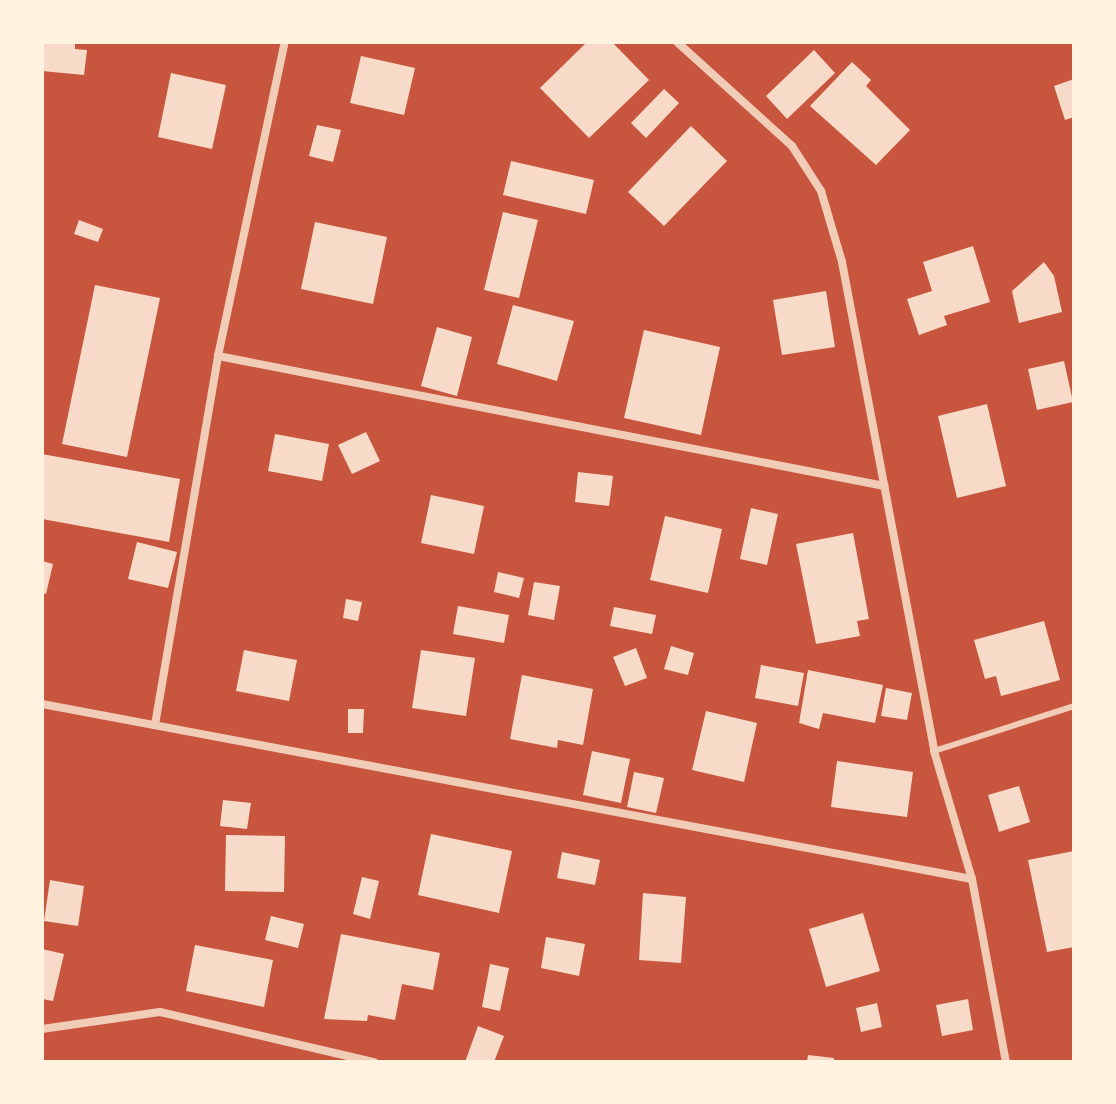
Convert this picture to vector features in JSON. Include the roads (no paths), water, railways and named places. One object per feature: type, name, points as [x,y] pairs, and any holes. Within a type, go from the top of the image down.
[{"type":"street","points":[[155,725],[218,356],[285,42]]},
{"type":"street","points":[[677,42],[792,146],[821,191],[842,262],[934,751],[972,879],[1006,1062]]},
{"type":"street","points":[[218,356],[884,486]]},
{"type":"street","points":[[42,704],[972,879]]},
{"type":"street","points":[[42,1029],[160,1012],[374,1062]]},
{"type":"lane","points":[[934,751],[1074,706]]}]
